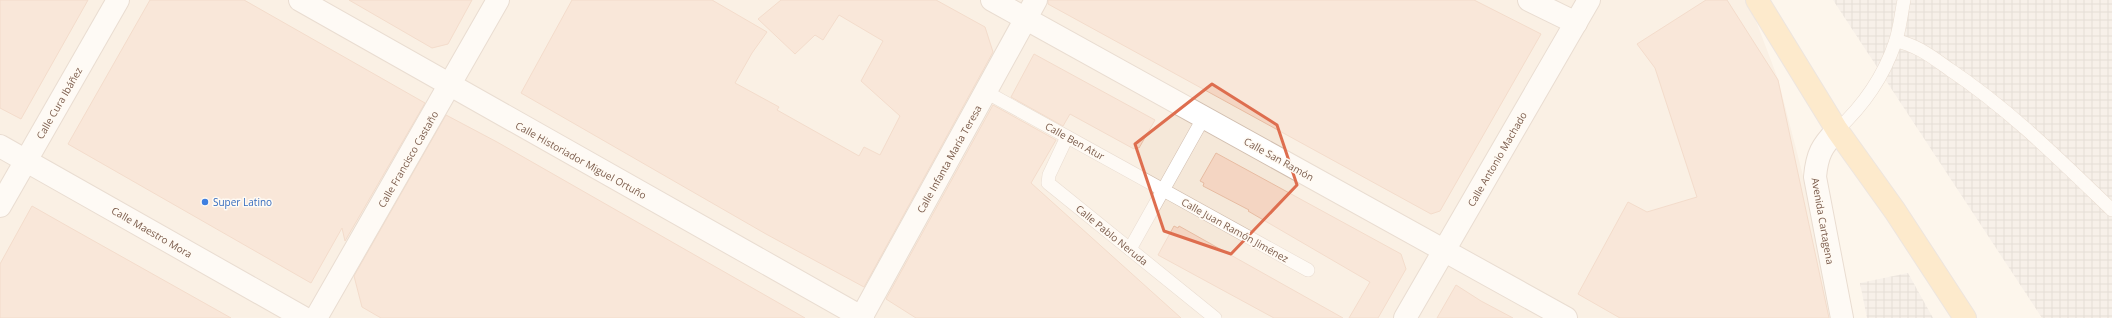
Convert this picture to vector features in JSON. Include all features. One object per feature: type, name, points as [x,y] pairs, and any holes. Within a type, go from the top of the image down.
[{"type":"main road","points":[[1757,0],[1837,130],[1895,210],[1966,318]]},
{"type":"street","name":"Calle Cura Ibáñez","points":[[0,206],[118,0]]},
{"type":"street","name":"Calle Historiador Miguel Ortuño","points":[[300,0],[862,318]]},
{"type":"street","name":"Calle Francisco Castaño","points":[[316,318],[498,0]]},
{"type":"street","name":"Calle San Ramón","points":[[992,0],[1031,9],[1204,118],[1566,318]]},
{"type":"street","points":[[1529,0],[1576,23]]},
{"type":"street","name":"Calle Antonio Machado","points":[[1405,318],[1589,0]]},
{"type":"street","name":"Calle Infanta María Teresa","points":[[862,318],[1031,9]]},
{"type":"street","name":"Avenida Cartagena","points":[[1837,130],[1824,144],[1817,157],[1814,177],[1842,318]]},
{"type":"street","name":"Calle Maestro Mora","points":[[0,146],[304,318]]},
{"type":"lane","points":[[1837,130],[1850,118],[1874,86],[1888,60],[1896,41],[1904,0]]},
{"type":"lane","points":[[1896,41],[1910,44],[1981,90],[2046,147],[2112,210]]},
{"type":"lane","name":"Calle Ben Atur","points":[[986,92],[1163,191]]},
{"type":"lane","points":[[1130,249],[1204,118]]},
{"type":"lane","name":"Calle Pablo Neruda","points":[[1067,137],[1049,175],[1048,183],[1215,318]]},
{"type":"lane","name":"Calle Juan Ramón Jiménez","points":[[1163,191],[1308,270]]},
{"type":"highlighted area","points":[[1212,84],[1277,125],[1297,185],[1231,254],[1164,231],[1135,144]]},
{"type":"shaded area","points":[[0,0],[1748,0],[1778,79],[1810,203],[1830,318],[0,318]]},
{"type":"shaded area","points":[[1833,0],[2112,0],[2112,318],[2042,318]]},
{"type":"shaded area","points":[[1908,273],[1933,318],[1867,318],[1860,283]]},
{"type":"building","points":[[0,0],[88,0],[21,119],[0,108]]},
{"type":"building","points":[[150,0],[244,0],[425,103],[345,241],[342,228],[311,283],[68,144]]},
{"type":"building","points":[[349,0],[472,0],[448,44],[432,48]]},
{"type":"building","points":[[572,0],[712,0],[767,32],[752,53],[735,83],[779,107],[777,110],[859,156],[864,147],[880,155],[900,116],[861,81],[883,41],[839,15],[823,40],[815,35],[795,54],[758,19],[781,0],[936,0],[985,27],[993,52],[864,287],[766,234],[521,93]]},
{"type":"building","points":[[1048,0],[1474,0],[1541,34],[1440,211],[1431,214],[1048,4]]},
{"type":"building","points":[[1706,0],[1727,0],[1778,80],[1829,318],[1620,318],[1578,294],[1628,202],[1647,212],[1697,197],[1655,68],[1637,44]]},
{"type":"building","points":[[1034,54],[1155,120],[1139,148],[1136,147],[1134,149],[1070,114],[1063,126],[1011,97]]},
{"type":"building","points":[[993,105],[1056,140],[1031,183],[1181,318],[916,318],[886,299]]},
{"type":"building","points":[[446,115],[497,142],[805,318],[381,318],[362,307],[354,276]]},
{"type":"building","points":[[1216,153],[1401,254],[1406,269],[1378,318],[1349,318],[1370,282],[1248,211],[1249,210],[1203,186],[1204,183],[1200,181]]},
{"type":"building","points":[[32,206],[231,318],[0,318],[0,264]]},
{"type":"building","points":[[1174,226],[1178,228],[1179,226],[1343,318],[1274,318],[1158,255]]},
{"type":"building","points":[[1456,285],[1481,301],[1513,318],[1437,318]]},
{"type":"place","name":"Super Latino","points":[[205,202]]}]
